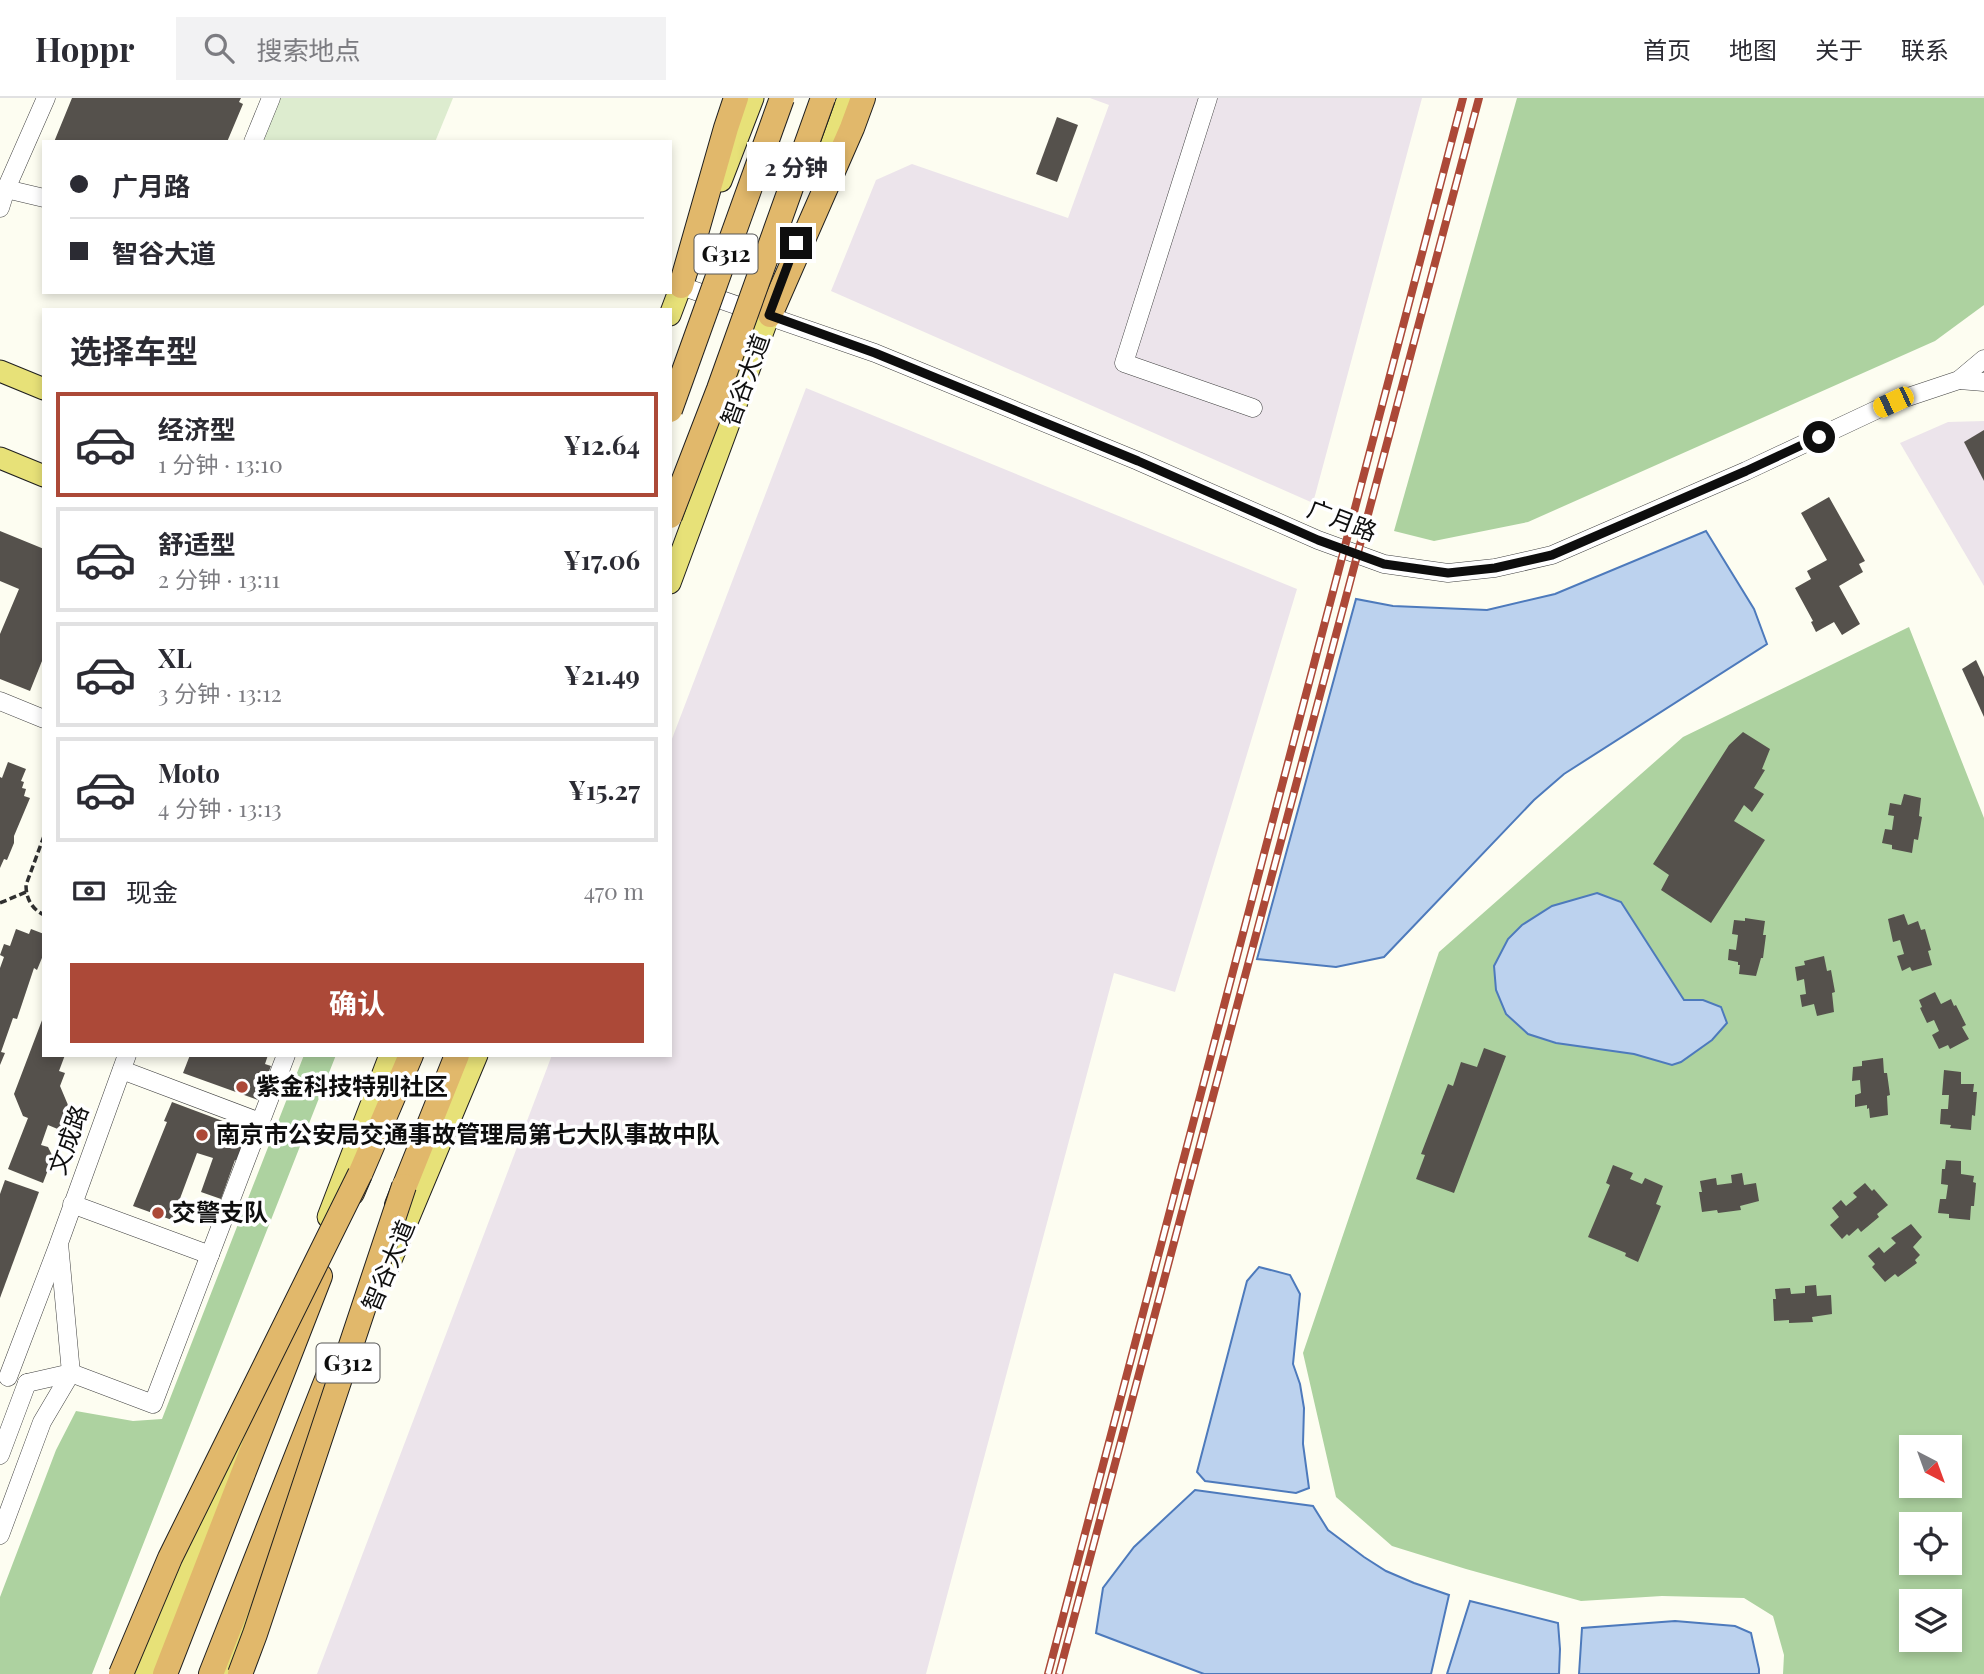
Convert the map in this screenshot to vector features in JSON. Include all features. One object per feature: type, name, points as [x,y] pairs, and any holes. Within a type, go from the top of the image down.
[{"type":"highway","points":[[681,286],[736,98]]},
{"type":"highway","name":"G312","points":[[672,404],[782,98]]},
{"type":"highway","name":"智谷大道","points":[[672,511],[719,389],[823,98]]},
{"type":"highway","points":[[769,315],[863,98]]},
{"type":"highway","name":"G312","points":[[165,1674],[360,1174],[410,1057]]},
{"type":"highway","name":"智谷大道","points":[[211,1674],[456,1057]]},
{"type":"highway","points":[[121,1674],[170,1558],[360,1174]]},
{"type":"highway","points":[[240,1674],[404,1186]]},
{"type":"main road","name":"G312","points":[[672,310],[753,98]]},
{"type":"main road","name":"智谷大道","points":[[672,578],[848,98]]},
{"type":"main road","points":[[0,371],[42,389]]},
{"type":"main road","points":[[0,458],[42,475]]},
{"type":"main road","name":"G312","points":[[145,1674],[270,1369],[389,1057]]},
{"type":"main road","name":"智谷大道","points":[[227,1674],[319,1433],[476,1057]]},
{"type":"street","points":[[42,198],[2,200],[46,98]]},
{"type":"street","points":[[254,140],[271,98]]},
{"type":"street","points":[[1208,98],[1124,363],[1254,408]]},
{"type":"street","name":"广月路","points":[[681,286],[875,353],[1125,456],[1318,540],[1384,564],[1448,573],[1495,568],[1552,555],[1746,471],[1893,402],[1959,380],[1984,359]]},
{"type":"street","points":[[1959,380],[1984,382]]},
{"type":"street","points":[[0,701],[42,718]]},
{"type":"street","points":[[4,1375],[27,1383],[71,1373],[153,1404],[285,1057]]},
{"type":"street","points":[[124,1062],[260,1122]]},
{"type":"street","name":"文成路","points":[[4,1375],[59,1243],[124,1062]]},
{"type":"street","points":[[72,1204],[210,1255]]},
{"type":"street","name":"文成路","points":[[59,1243],[71,1373]]},
{"type":"street","points":[[0,1535],[42,1422],[71,1373]]},
{"type":"street","points":[[0,1455],[27,1383]]},
{"type":"path","points":[[42,841],[27,878],[26,892],[31,905],[42,913]]},
{"type":"path","points":[[0,903],[26,892]]},
{"type":"shaded area","points":[[1090,98],[1422,98],[1313,503],[831,291],[876,180],[912,164],[1068,218],[1109,105]]},
{"type":"shaded area","points":[[806,388],[1297,589],[1175,992],[1114,973],[926,1674],[317,1674],[551,1057],[672,1057],[672,739]]},
{"type":"shaded area","points":[[1984,421],[1984,586],[1900,443],[1948,422]]},
{"type":"green space","points":[[278,98],[453,98],[436,140],[262,140]]},
{"type":"green space","points":[[1517,98],[1984,98],[1984,305],[1935,341],[1528,522],[1434,541],[1394,531]]},
{"type":"green space","points":[[1909,627],[1984,818],[1984,1674],[1783,1674],[1784,1655],[1773,1616],[1744,1598],[1662,1596],[1581,1601],[1392,1546],[1336,1497],[1303,1353],[1439,952],[1683,737]]},
{"type":"green space","points":[[303,1057],[335,1057],[92,1674],[0,1674],[0,1597],[56,1450],[76,1411],[133,1421],[162,1419]]},
{"type":"water","points":[[1706,531],[1754,609],[1767,644],[1564,774],[1534,800],[1384,957],[1336,967],[1257,959],[1356,599],[1393,606],[1487,610],[1555,594]]},
{"type":"water","points":[[1597,893],[1621,902],[1684,1000],[1703,1000],[1721,1007],[1727,1023],[1712,1040],[1681,1062],[1672,1065],[1634,1054],[1556,1043],[1528,1034],[1506,1014],[1496,990],[1494,966],[1508,939],[1522,925],[1552,906]]},
{"type":"water","points":[[1259,1267],[1290,1275],[1300,1294],[1293,1364],[1304,1408],[1303,1444],[1309,1488],[1296,1493],[1205,1481],[1197,1472],[1247,1281]]},
{"type":"water","points":[[1195,1490],[1313,1506],[1328,1530],[1364,1557],[1386,1571],[1449,1595],[1431,1674],[1204,1674],[1096,1633],[1103,1588],[1134,1547]]},
{"type":"water","points":[[1470,1601],[1558,1623],[1559,1674],[1447,1674]]},
{"type":"water","points":[[1675,1621],[1735,1626],[1751,1633],[1759,1674],[1579,1674],[1582,1628]]},
{"type":"building","points":[[72,98],[241,98],[239,102],[243,104],[228,140],[55,140]]},
{"type":"building","points":[[1057,117],[1078,125],[1057,182],[1036,174]]},
{"type":"building","points":[[1984,430],[1984,481],[1964,442]]},
{"type":"building","points":[[1829,497],[1865,561],[1859,564],[1863,572],[1839,586],[1860,624],[1842,635],[1834,622],[1816,632],[1795,588],[1811,579],[1807,571],[1827,560],[1801,513]]},
{"type":"building","points":[[0,531],[42,548],[42,661],[30,691],[0,679],[0,634],[19,589],[0,581]]},
{"type":"building","points":[[1976,660],[1984,677],[1984,717],[1962,669]]},
{"type":"building","points":[[1743,732],[1770,749],[1762,769],[1765,770],[1754,788],[1764,794],[1752,812],[1744,805],[1734,821],[1765,840],[1711,923],[1661,890],[1669,875],[1653,864],[1729,745]]},
{"type":"building","points":[[8,762],[26,769],[21,781],[24,782],[22,788],[26,789],[24,796],[30,798],[7,860],[4,859],[0,868],[0,777],[2,778]]},
{"type":"building","points":[[1904,794],[1921,798],[1919,816],[1922,817],[1918,840],[1914,839],[1912,853],[1892,849],[1892,845],[1882,843],[1885,829],[1892,830],[1894,816],[1888,815],[1890,803],[1901,805]]},
{"type":"building","points":[[1904,914],[1908,925],[1918,921],[1921,930],[1925,929],[1932,965],[1912,971],[1910,967],[1902,971],[1897,956],[1904,954],[1900,940],[1893,942],[1888,919]]},
{"type":"building","points":[[1745,918],[1765,921],[1763,958],[1756,976],[1739,974],[1738,962],[1728,960],[1729,949],[1736,950],[1738,935],[1732,934],[1734,920],[1745,921]]},
{"type":"building","points":[[16,929],[29,934],[31,929],[42,933],[42,958],[37,970],[34,968],[17,1019],[13,1018],[1,1052],[5,1053],[0,1065],[0,968],[4,957],[0,955],[4,944],[10,946]]},
{"type":"building","points":[[1824,956],[1827,971],[1831,970],[1835,992],[1832,993],[1834,1012],[1817,1016],[1814,1004],[1802,1007],[1800,995],[1806,994],[1804,979],[1797,981],[1795,967],[1805,965],[1804,961]]},
{"type":"building","points":[[1935,992],[1941,1004],[1951,999],[1966,1025],[1962,1027],[1969,1039],[1950,1049],[1948,1045],[1939,1049],[1932,1035],[1939,1031],[1934,1020],[1927,1023],[1920,1008],[1922,1007],[1919,1000]]},
{"type":"building","points":[[42,1020],[42,1057],[64,1057],[59,1071],[65,1073],[60,1086],[69,1108],[60,1130],[48,1125],[41,1145],[48,1147],[53,1157],[43,1183],[8,1169],[28,1118],[23,1116],[14,1094]]},
{"type":"building","points":[[1484,1048],[1506,1056],[1454,1193],[1416,1179],[1425,1155],[1421,1154],[1448,1084],[1453,1086],[1461,1062],[1477,1067]]},
{"type":"building","name":"紫金科技特别社区","points":[[189,1057],[267,1057],[265,1064],[271,1066],[258,1100],[183,1073]]},
{"type":"building","points":[[1883,1058],[1890,1095],[1887,1096],[1888,1115],[1870,1118],[1867,1105],[1855,1107],[1855,1095],[1861,1093],[1860,1080],[1852,1081],[1853,1067],[1862,1066],[1862,1061]]},
{"type":"building","points":[[1944,1070],[1961,1072],[1961,1084],[1974,1084],[1973,1092],[1977,1092],[1971,1130],[1940,1124],[1941,1109],[1948,1109],[1949,1095],[1942,1095]]},
{"type":"building","points":[[172,1102],[251,1129],[239,1162],[235,1160],[221,1199],[201,1192],[213,1158],[197,1153],[172,1220],[133,1206],[167,1122],[164,1121]]},
{"type":"building","points":[[1946,1160],[1961,1161],[1961,1174],[1974,1176],[1974,1206],[1971,1206],[1970,1220],[1949,1218],[1949,1214],[1938,1213],[1940,1199],[1946,1199],[1948,1185],[1941,1184]]},
{"type":"building","points":[[1613,1165],[1633,1173],[1630,1179],[1642,1184],[1645,1178],[1663,1186],[1656,1204],[1661,1206],[1638,1262],[1625,1256],[1626,1253],[1588,1237],[1610,1185],[1606,1183]]},
{"type":"building","points":[[1742,1173],[1744,1185],[1756,1183],[1759,1201],[1740,1206],[1741,1210],[1702,1212],[1700,1181],[1716,1178],[1717,1185],[1732,1183],[1731,1175]]},
{"type":"building","points":[[5,1180],[39,1192],[0,1298],[0,1194]]},
{"type":"building","points":[[1865,1183],[1888,1205],[1877,1214],[1879,1217],[1861,1232],[1858,1228],[1842,1239],[1830,1225],[1839,1217],[1832,1208],[1841,1200],[1846,1206],[1857,1197],[1853,1193]]},
{"type":"building","points":[[1911,1224],[1922,1237],[1913,1247],[1920,1255],[1915,1260],[1917,1263],[1898,1277],[1895,1274],[1885,1282],[1872,1267],[1875,1264],[1868,1256],[1879,1247],[1884,1253],[1896,1243],[1891,1238]]},
{"type":"building","points":[[1816,1285],[1817,1296],[1831,1295],[1832,1314],[1812,1317],[1813,1322],[1774,1321],[1775,1289],[1790,1288],[1791,1294],[1805,1293],[1805,1286]]},
{"type":"railway","points":[[1048,1674],[1463,98]]},
{"type":"railway","points":[[1059,1674],[1479,98]]},
{"type":"place","name":"紫金科技特别社区","points":[[242,1087]]},
{"type":"place","name":"南京市公安局交通事故管理局第七大队事故中队","points":[[202,1135]]},
{"type":"place","name":"交警支队","points":[[158,1213]]},
{"type":"route","points":[[796,243],[769,315],[875,353],[1138,461],[1318,540],[1384,564],[1448,573],[1495,568],[1552,555],[1819,437]]}]
